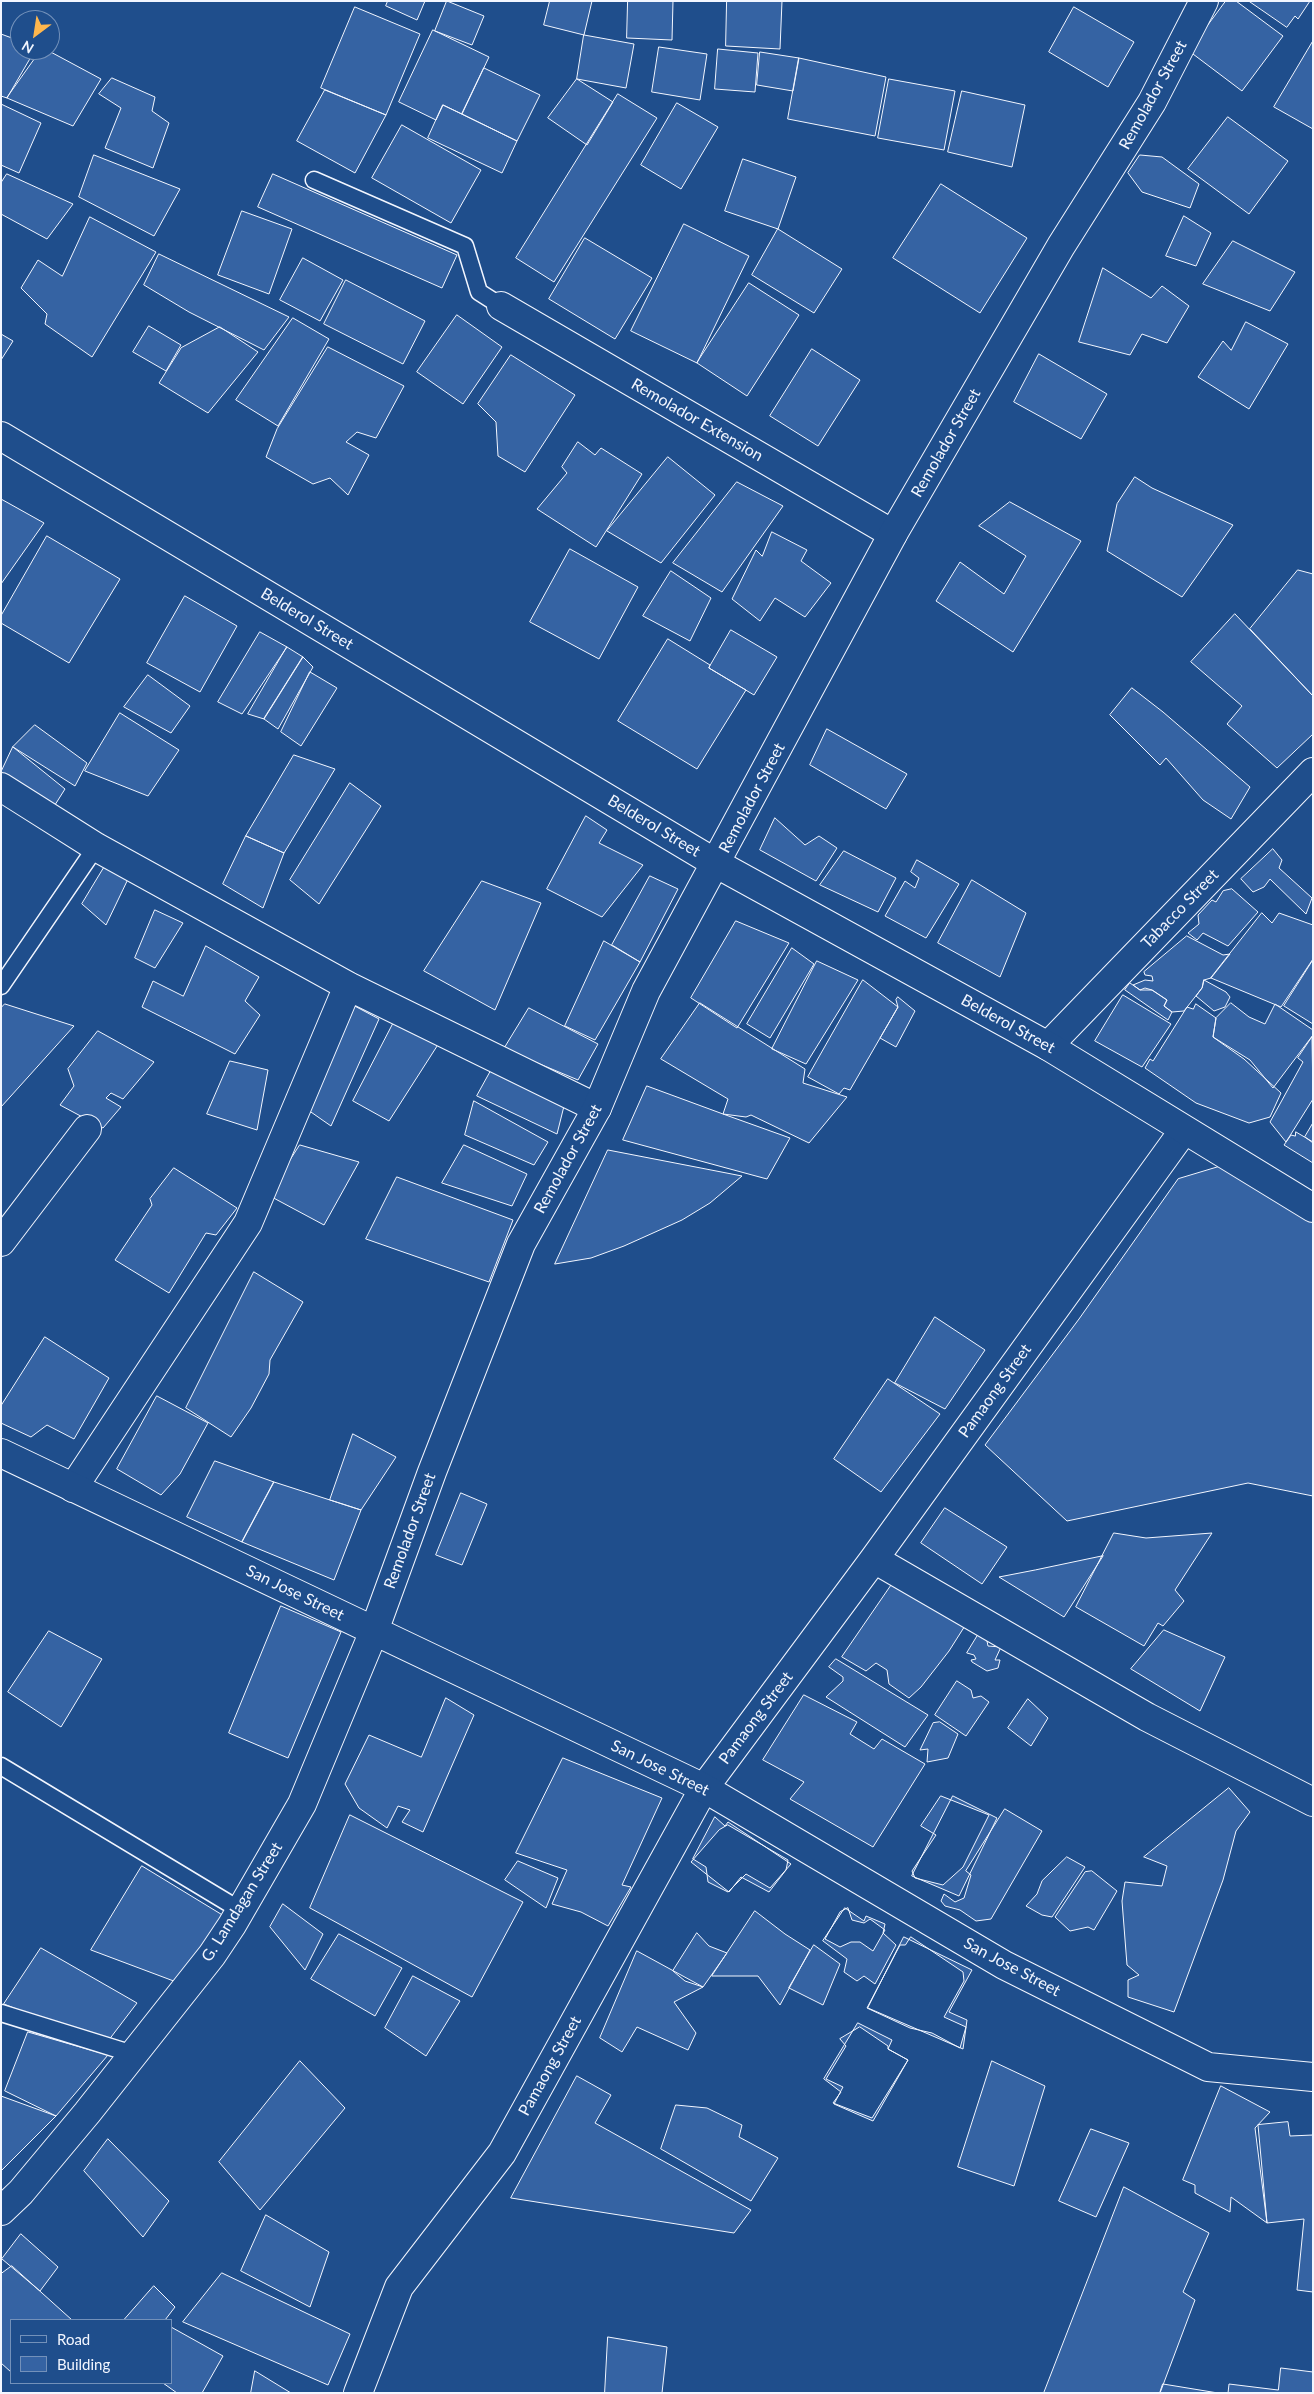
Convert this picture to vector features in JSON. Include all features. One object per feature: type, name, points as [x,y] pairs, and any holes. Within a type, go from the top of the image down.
[{"type":"street","name":"Remolador Street","points":[[374,1631],[432,1472],[521,1244],[597,1108],[646,991],[717,864],[893,534],[1061,246],[1152,102],[1204,1]]},
{"type":"street","name":"Remolador Extension","points":[[501,306],[893,534]]},
{"type":"street","name":"Belderol Street","points":[[1,436],[717,864],[1048,1046],[1313,1208]]},
{"type":"street","name":"Tabacco Street","points":[[1048,1046],[1313,772]]},
{"type":"street","points":[[1,787],[96,848],[348,986],[597,1108]]},
{"type":"street","points":[[73,1488],[248,1222],[348,986]]},
{"type":"street","points":[[1,1242],[87,1129]]},
{"type":"street","name":"Pamaong Street","points":[[358,2393],[399,2287],[502,2153],[704,1788],[874,1559],[1184,1130]]},
{"type":"street","name":"San Jose Street","points":[[1,1453],[704,1788],[1004,1966],[1208,2067],[1313,2077]]},
{"type":"street","points":[[874,1559],[1147,1717],[1313,1802]]},
{"type":"street","name":"G. Lamdagan Street","points":[[1,2211],[21,2192],[212,1955],[302,1804],[374,1631]]},
{"type":"lane","points":[[314,180],[465,246],[479,292],[501,306]]},
{"type":"lane","points":[[1,986],[96,848]]},
{"type":"lane","points":[[1,1766],[240,1910]]},
{"type":"lane","points":[[1,2013],[133,2054]]},
{"type":"building","points":[[388,1],[425,1],[417,20],[386,6]]},
{"type":"building","points":[[447,1],[484,16],[472,45],[435,31]]},
{"type":"building","points":[[550,1],[592,1],[584,35],[544,25]]},
{"type":"building","points":[[628,1],[673,1],[672,40],[627,38]]},
{"type":"building","points":[[727,1],[782,1],[780,49],[726,46]]},
{"type":"building","points":[[1226,1],[1236,1],[1283,36],[1242,91],[1189,51]]},
{"type":"building","points":[[1249,1],[1310,1],[1298,19],[1295,16],[1287,27]]},
{"type":"building","points":[[355,7],[420,34],[386,115],[321,88]]},
{"type":"building","points":[[1074,7],[1134,42],[1108,87],[1049,52]]},
{"type":"building","points":[[433,30],[489,57],[462,114],[443,105],[436,120],[399,102]]},
{"type":"building","points":[[1,34],[10,37],[10,60],[29,60],[7,98],[1,96]]},
{"type":"building","points":[[584,35],[634,44],[626,88],[577,79]]},
{"type":"building","points":[[1313,41],[1313,129],[1274,107]]},
{"type":"building","points":[[659,47],[707,54],[700,100],[652,92]]},
{"type":"building","points":[[718,49],[758,53],[755,92],[715,89]]},
{"type":"building","points":[[760,52],[799,58],[793,91],[757,85]]},
{"type":"building","points":[[60,57],[101,79],[73,126],[7,98],[34,60],[60,60]]},
{"type":"building","points":[[799,58],[886,77],[875,136],[788,119]]},
{"type":"building","points":[[484,68],[540,95],[517,141],[462,114]]},
{"type":"building","points":[[112,78],[155,97],[152,111],[169,123],[153,168],[105,148],[121,108],[99,94]]},
{"type":"building","points":[[577,79],[613,102],[587,145],[548,118]]},
{"type":"building","points":[[889,79],[955,91],[944,150],[878,138]]},
{"type":"building","points":[[325,90],[386,115],[355,173],[297,141]]},
{"type":"building","points":[[962,91],[1025,105],[1012,167],[948,152]]},
{"type":"building","points":[[618,94],[657,118],[554,282],[516,258]]},
{"type":"building","points":[[677,103],[718,127],[681,189],[641,165]]},
{"type":"building","points":[[1,104],[41,123],[19,173],[1,165]]},
{"type":"building","points":[[443,105],[517,141],[502,173],[428,138]]},
{"type":"building","points":[[1228,117],[1288,161],[1249,214],[1188,169]]},
{"type":"building","points":[[402,125],[481,170],[451,223],[372,178]]},
{"type":"building","points":[[94,155],[180,189],[154,236],[79,197]]},
{"type":"building","points":[[1140,155],[1162,157],[1199,184],[1190,208],[1142,192],[1128,173]]},
{"type":"building","points":[[743,159],[796,177],[778,229],[725,211]]},
{"type":"building","points":[[7,174],[73,204],[47,239],[1,214],[1,183]]},
{"type":"building","points":[[273,174],[457,255],[442,288],[258,207]]},
{"type":"building","points":[[941,184],[1027,238],[980,313],[893,258]]},
{"type":"building","points":[[242,211],[292,229],[269,294],[218,275]]},
{"type":"building","points":[[1184,216],[1211,233],[1196,266],[1166,256]]},
{"type":"building","points":[[90,217],[156,252],[92,357],[45,324],[47,314],[21,288],[38,260],[62,276]]},
{"type":"building","points":[[684,224],[749,256],[697,363],[631,331]]},
{"type":"building","points":[[778,229],[842,269],[814,313],[752,275]]},
{"type":"building","points":[[585,238],[652,278],[615,339],[549,299]]},
{"type":"building","points":[[1233,241],[1295,272],[1270,311],[1203,284]]},
{"type":"building","points":[[159,254],[289,317],[264,350],[189,312],[144,285]]},
{"type":"building","points":[[303,258],[343,280],[320,321],[280,300]]},
{"type":"building","points":[[1103,268],[1151,298],[1162,286],[1189,306],[1167,343],[1142,334],[1130,355],[1079,342]]},
{"type":"building","points":[[346,280],[425,321],[403,364],[324,324]]},
{"type":"building","points":[[749,283],[799,315],[747,396],[697,363]]},
{"type":"building","points":[[457,315],[502,347],[463,404],[417,372]]},
{"type":"building","points":[[293,318],[329,339],[278,426],[236,400]]},
{"type":"building","points":[[1246,322],[1288,344],[1249,409],[1198,377],[1223,341],[1231,350]]},
{"type":"building","points":[[149,326],[181,345],[166,371],[133,352]]},
{"type":"building","points":[[220,327],[258,352],[208,413],[159,383],[181,348]]},
{"type":"building","points":[[1,334],[13,341],[1,360]]},
{"type":"building","points":[[328,347],[404,386],[376,438],[357,432],[346,442],[369,455],[348,495],[330,478],[313,484],[266,457],[277,429]]},
{"type":"building","points":[[812,349],[860,380],[818,446],[770,416]]},
{"type":"building","points":[[1039,354],[1107,394],[1081,439],[1014,402]]},
{"type":"building","points":[[511,355],[575,395],[525,472],[498,456],[496,422],[478,404]]},
{"type":"building","points":[[578,442],[595,455],[601,448],[642,474],[596,547],[537,509],[567,473],[562,467]]},
{"type":"building","points":[[668,457],[715,495],[661,563],[607,531]]},
{"type":"building","points":[[1135,477],[1152,488],[1233,525],[1182,597],[1107,551],[1117,504]]},
{"type":"building","points":[[737,482],[783,506],[722,592],[673,563]]},
{"type":"building","points":[[1,499],[44,523],[1,584]]},
{"type":"building","points":[[1010,502],[1081,541],[1013,652],[936,601],[960,562],[1004,594],[1026,556],[979,526]]},
{"type":"building","points":[[772,532],[807,550],[801,561],[831,583],[805,617],[775,598],[760,621],[732,599],[756,550],[762,556]]},
{"type":"building","points":[[47,536],[120,579],[69,663],[1,623],[1,616]]},
{"type":"building","points":[[570,549],[638,587],[599,659],[530,622]]},
{"type":"building","points":[[1298,570],[1313,574],[1313,696],[1250,629]]},
{"type":"building","points":[[671,571],[711,598],[690,641],[643,616]]},
{"type":"building","points":[[185,596],[237,626],[200,692],[147,663]]},
{"type":"building","points":[[1235,614],[1313,696],[1313,734],[1277,768],[1227,724],[1242,706],[1191,662]]},
{"type":"building","points":[[731,630],[777,657],[754,695],[709,668]]},
{"type":"building","points":[[260,632],[287,647],[242,714],[218,702]]},
{"type":"building","points":[[668,639],[710,665],[709,668],[746,690],[697,769],[618,721]]},
{"type":"building","points":[[287,647],[303,657],[264,719],[248,714]]},
{"type":"building","points":[[303,657],[313,667],[278,729],[264,719]]},
{"type":"building","points":[[310,672],[337,688],[301,746],[281,732]]},
{"type":"building","points":[[148,675],[190,706],[171,733],[124,707]]},
{"type":"building","points":[[1132,688],[1163,712],[1250,787],[1231,819],[1203,800],[1166,758],[1160,765],[1110,715]]},
{"type":"building","points":[[120,713],[179,750],[148,796],[85,771]]},
{"type":"building","points":[[35,725],[87,763],[75,786],[13,747]]},
{"type":"building","points":[[827,729],[907,774],[886,809],[810,765]]},
{"type":"building","points":[[13,747],[65,789],[53,808],[1,776],[1,772]]},
{"type":"building","points":[[294,755],[335,769],[284,853],[246,836]]},
{"type":"building","points":[[350,783],[381,806],[319,904],[290,880]]},
{"type":"building","points":[[586,816],[607,830],[599,843],[643,865],[602,917],[547,889]]},
{"type":"building","points":[[775,818],[805,845],[819,836],[837,848],[816,881],[760,850]]},
{"type":"building","points":[[246,836],[284,853],[263,908],[223,884]]},
{"type":"building","points":[[1273,849],[1282,860],[1279,868],[1312,898],[1306,914],[1270,879],[1264,887],[1253,892],[1241,879]]},
{"type":"building","points":[[844,851],[896,878],[878,912],[820,885]]},
{"type":"building","points":[[917,860],[959,884],[926,938],[885,916],[905,881],[915,888],[919,878],[911,872]]},
{"type":"building","points":[[105,866],[129,877],[106,925],[82,904]]},
{"type":"building","points":[[650,876],[678,889],[640,962],[612,945]]},
{"type":"building","points":[[972,880],[1026,913],[1000,977],[938,943]]},
{"type":"building","points":[[482,881],[541,903],[495,1010],[424,971]]},
{"type":"building","points":[[1232,889],[1258,912],[1228,946],[1203,933],[1197,940],[1188,933],[1199,924],[1198,915],[1212,900],[1216,902],[1223,891]]},
{"type":"building","points":[[155,910],[183,923],[155,968],[135,958]]},
{"type":"building","points":[[1262,913],[1272,923],[1279,913],[1313,925],[1313,959],[1281,1007],[1211,978]]},
{"type":"building","points":[[736,921],[789,943],[737,1028],[691,998]]},
{"type":"building","points":[[1187,936],[1223,955],[1230,954],[1211,978],[1204,980],[1202,988],[1184,1011],[1172,1012],[1164,1006],[1167,1000],[1152,990],[1140,990],[1133,985],[1145,980],[1153,981],[1152,976],[1145,975],[1144,972]]},
{"type":"building","points":[[604,941],[640,962],[595,1040],[565,1026]]},
{"type":"building","points":[[206,946],[259,977],[245,1001],[260,1015],[235,1054],[142,1007],[153,981],[183,996]]},
{"type":"building","points":[[792,948],[814,964],[770,1038],[747,1024]]},
{"type":"building","points":[[1313,960],[1313,1024],[1284,1006]]},
{"type":"building","points":[[817,961],[858,980],[806,1064],[772,1049]]},
{"type":"building","points":[[863,980],[898,1007],[850,1090],[844,1088],[839,1094],[808,1077]]},
{"type":"building","points":[[1204,980],[1226,992],[1230,997],[1225,1007],[1214,1011],[1196,996],[1202,988]]},
{"type":"building","points":[[1130,983],[1140,990],[1145,988],[1152,990],[1167,1000],[1164,1006],[1172,1012],[1168,1020],[1125,990]]},
{"type":"building","points":[[1123,995],[1171,1024],[1142,1067],[1095,1041]]},
{"type":"building","points":[[898,997],[915,1011],[896,1047],[880,1038],[898,1007],[896,1000]]},
{"type":"building","points":[[349,1003],[379,1019],[331,1126],[308,1110]]},
{"type":"building","points":[[700,1003],[805,1069],[803,1083],[847,1097],[809,1143],[751,1115],[746,1117],[723,1114],[728,1099],[661,1059]]},
{"type":"building","points":[[1231,1003],[1249,1017],[1265,1024],[1275,1004],[1313,1030],[1313,1035],[1273,1088],[1250,1060],[1213,1037],[1216,1018]]},
{"type":"building","points":[[5,1004],[74,1026],[1,1107],[1,1008]]},
{"type":"building","points":[[1196,1004],[1216,1018],[1213,1037],[1244,1059],[1281,1093],[1270,1117],[1249,1123],[1196,1103],[1145,1068],[1150,1059],[1153,1061],[1187,1007],[1193,1009]]},
{"type":"building","points":[[529,1008],[598,1044],[578,1080],[504,1049]]},
{"type":"building","points":[[394,1022],[439,1043],[389,1121],[353,1101]]},
{"type":"building","points":[[98,1031],[154,1062],[123,1099],[111,1093],[106,1098],[121,1107],[103,1128],[60,1105],[74,1086],[68,1069]]},
{"type":"building","points":[[1312,1037],[1313,1099],[1286,1142],[1270,1122],[1303,1062],[1298,1058]]},
{"type":"building","points":[[230,1061],[268,1070],[257,1130],[207,1114]]},
{"type":"building","points":[[493,1067],[564,1106],[557,1134],[477,1096]]},
{"type":"building","points":[[647,1086],[790,1138],[767,1179],[623,1140]]},
{"type":"building","points":[[474,1101],[548,1142],[534,1165],[465,1135]]},
{"type":"building","points":[[1313,1123],[1313,1143],[1305,1137]]},
{"type":"building","points":[[1296,1132],[1313,1142],[1313,1163],[1284,1145],[1291,1135],[1295,1136]]},
{"type":"building","points":[[300,1145],[359,1162],[324,1225],[268,1195]]},
{"type":"building","points":[[464,1145],[527,1174],[512,1206],[442,1183]]},
{"type":"building","points":[[608,1150],[742,1176],[710,1203],[682,1220],[624,1246],[591,1258],[555,1264]]},
{"type":"building","points":[[1228,1164],[1313,1218],[1313,1496],[1248,1483],[1067,1521],[985,1445],[1079,1319],[1178,1179]]},
{"type":"building","points":[[174,1168],[237,1208],[216,1235],[206,1233],[169,1293],[115,1260],[152,1205],[150,1199]]},
{"type":"building","points":[[397,1177],[513,1220],[489,1282],[366,1239]]},
{"type":"building","points":[[254,1272],[303,1302],[270,1360],[269,1374],[251,1408],[231,1437],[186,1408]]},
{"type":"building","points":[[935,1317],[985,1350],[945,1409],[895,1383]]},
{"type":"building","points":[[45,1337],[109,1378],[74,1439],[47,1425],[31,1437],[1,1423],[1,1406]]},
{"type":"building","points":[[888,1379],[940,1414],[881,1492],[834,1459]]},
{"type":"building","points":[[157,1396],[208,1423],[180,1474],[161,1495],[117,1469]]},
{"type":"building","points":[[353,1434],[396,1457],[361,1510],[330,1500]]},
{"type":"building","points":[[215,1461],[274,1482],[242,1542],[187,1517]]},
{"type":"building","points":[[274,1482],[361,1510],[334,1580],[242,1542]]},
{"type":"building","points":[[461,1493],[487,1504],[462,1565],[436,1555]]},
{"type":"building","points":[[945,1508],[1007,1547],[982,1584],[921,1543]]},
{"type":"building","points":[[1114,1533],[1146,1538],[1212,1533],[1175,1590],[1184,1601],[1163,1626],[1158,1623],[1144,1646],[1076,1607]]},
{"type":"building","points":[[1103,1556],[1064,1617],[999,1577],[1035,1570]]},
{"type":"building","points":[[897,1577],[968,1621],[949,1651],[921,1687],[909,1698],[889,1684],[887,1670],[876,1663],[866,1671],[842,1657]]},
{"type":"building","points":[[281,1606],[341,1632],[288,1758],[229,1733]]},
{"type":"building","points":[[1164,1630],[1225,1657],[1200,1711],[1131,1669]]},
{"type":"building","points":[[49,1631],[102,1659],[61,1727],[8,1692]]},
{"type":"building","points":[[978,1635],[982,1638],[986,1636],[988,1646],[1001,1647],[995,1660],[1000,1660],[998,1668],[987,1671],[972,1662],[971,1660],[976,1659],[974,1655],[967,1653]]},
{"type":"building","points":[[836,1659],[928,1715],[905,1747],[826,1697],[843,1681],[843,1677],[829,1667]]},
{"type":"building","points":[[957,1681],[971,1690],[973,1698],[981,1696],[989,1702],[966,1736],[935,1715]]},
{"type":"building","points":[[804,1695],[857,1722],[850,1734],[874,1749],[882,1739],[925,1764],[873,1847],[790,1799],[804,1782],[763,1760]]},
{"type":"building","points":[[446,1698],[474,1715],[423,1832],[402,1822],[410,1810],[398,1806],[387,1828],[359,1808],[345,1784],[369,1735],[421,1757]]},
{"type":"building","points":[[1028,1699],[1048,1718],[1031,1746],[1008,1728]]},
{"type":"building","points":[[940,1722],[958,1734],[948,1758],[927,1762],[928,1749],[920,1750],[933,1723]]},
{"type":"building","points":[[563,1758],[662,1798],[622,1885],[631,1887],[608,1926],[581,1912],[552,1904],[567,1870],[516,1853]]},
{"type":"building","points":[[1229,1788],[1250,1812],[1236,1831],[1223,1880],[1174,2012],[1128,1997],[1128,1980],[1139,1975],[1127,1965],[1122,1901],[1125,1882],[1162,1886],[1167,1866],[1144,1857]]},
{"type":"building","points":[[941,1796],[989,1815],[963,1867],[943,1885],[915,1878],[912,1871],[936,1835],[921,1826]]},
{"type":"building","points":[[953,1796],[997,1818],[959,1896],[912,1876]]},
{"type":"building","points":[[1005,1809],[1042,1831],[991,1919],[976,1921],[960,1910],[945,1906],[941,1901],[944,1894],[955,1902],[964,1898],[971,1875],[966,1871]]},
{"type":"building","points":[[350,1815],[523,1902],[472,1997],[310,1908]]},
{"type":"building","points":[[715,1817],[725,1826],[728,1822],[791,1864],[770,1888],[746,1874],[728,1892],[708,1882],[706,1867],[693,1859]]},
{"type":"building","points":[[728,1825],[788,1860],[786,1870],[769,1892],[741,1877],[729,1892],[691,1862],[719,1830]]},
{"type":"building","points":[[1067,1857],[1085,1867],[1052,1917],[1042,1915],[1026,1906],[1037,1894],[1042,1881]]},
{"type":"building","points":[[518,1861],[558,1878],[546,1908],[505,1880]]},
{"type":"building","points":[[142,1866],[229,1919],[179,1983],[91,1950]]},
{"type":"building","points":[[1092,1871],[1117,1891],[1094,1930],[1088,1927],[1070,1931],[1055,1917],[1085,1872]]},
{"type":"building","points":[[283,1904],[323,1934],[305,1970],[270,1927]]},
{"type":"building","points":[[845,1908],[864,1921],[866,1916],[885,1924],[883,1933],[896,1945],[875,1984],[864,1976],[857,1981],[844,1972],[847,1959],[823,1941]]},
{"type":"building","points":[[848,1908],[852,1920],[864,1923],[870,1919],[885,1930],[873,1951],[860,1942],[851,1942],[840,1947],[825,1939],[840,1912]]},
{"type":"building","points":[[755,1911],[810,1950],[780,2005],[758,1976],[712,1976]]},
{"type":"building","points":[[697,1933],[709,1946],[727,1953],[703,1987],[685,1981],[673,1971]]},
{"type":"building","points":[[339,1934],[402,1968],[375,2016],[311,1979]]},
{"type":"building","points":[[904,1937],[972,1970],[949,2012],[967,2020],[963,2049],[868,2008]]},
{"type":"building","points":[[911,1937],[963,1972],[964,1981],[944,2017],[966,2027],[960,2048],[932,2033],[910,2028],[867,2008],[900,1945],[905,1945]]},
{"type":"building","points":[[814,1945],[840,1964],[823,2005],[789,1988]]},
{"type":"building","points":[[41,1948],[137,2003],[105,2045],[4,2004]]},
{"type":"building","points":[[637,1951],[703,1987],[674,2002],[696,2033],[688,2050],[637,2027],[622,2052],[600,2038]]},
{"type":"building","points":[[413,1976],[460,2001],[426,2056],[385,2028]]},
{"type":"building","points":[[858,2023],[892,2040],[888,2049],[908,2060],[872,2118],[833,2103],[841,2092],[824,2079]]},
{"type":"building","points":[[860,2027],[888,2046],[888,2049],[908,2060],[873,2121],[834,2104],[843,2087],[826,2079],[846,2046],[840,2039]]},
{"type":"building","points":[[28,2032],[108,2055],[56,2116],[5,2091]]},
{"type":"building","points":[[300,2061],[345,2108],[260,2210],[219,2162]]},
{"type":"building","points":[[992,2061],[1045,2086],[1014,2186],[958,2167]]},
{"type":"building","points":[[577,2076],[611,2095],[595,2123],[751,2210],[734,2233],[511,2198]]},
{"type":"building","points":[[1221,2086],[1270,2112],[1255,2128],[1267,2223],[1231,2197],[1230,2212],[1195,2193],[1195,2185],[1183,2180]]},
{"type":"building","points":[[1,2096],[56,2116],[1,2171]]},
{"type":"building","points":[[676,2105],[707,2108],[742,2125],[739,2137],[778,2158],[751,2201],[661,2149]]},
{"type":"building","points":[[1288,2122],[1290,2136],[1313,2135],[1313,2292],[1297,2290],[1304,2219],[1267,2223],[1258,2125]]},
{"type":"building","points":[[1091,2129],[1129,2143],[1096,2217],[1059,2201]]},
{"type":"building","points":[[108,2139],[169,2201],[143,2237],[84,2171]]},
{"type":"building","points":[[1124,2187],[1209,2233],[1183,2292],[1195,2300],[1160,2393],[1044,2393]]},
{"type":"building","points":[[266,2215],[329,2252],[310,2307],[241,2271]]},
{"type":"building","points":[[21,2234],[58,2267],[40,2291],[2,2259]]},
{"type":"building","points":[[12,2266],[71,2319],[10,2319],[10,2371],[1,2363],[1,2274]]},
{"type":"building","points":[[222,2273],[350,2334],[328,2385],[183,2322]]},
{"type":"building","points":[[154,2286],[175,2307],[166,2319],[125,2319]]},
{"type":"building","points":[[172,2328],[223,2356],[202,2393],[177,2393],[164,2384],[172,2384]]},
{"type":"building","points":[[608,2337],[667,2347],[662,2393],[605,2393]]},
{"type":"building","points":[[1281,2368],[1313,2372],[1313,2393],[1228,2393],[1229,2384],[1278,2390]]},
{"type":"building","points":[[255,2371],[291,2393],[251,2393]]},
{"type":"building","points":[[1163,2384],[1218,2393],[1160,2393]]}]
